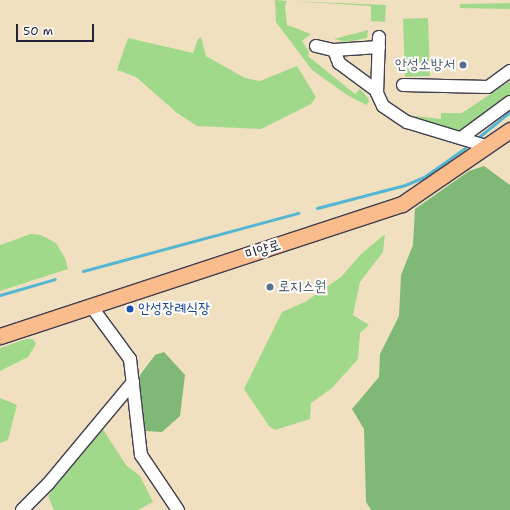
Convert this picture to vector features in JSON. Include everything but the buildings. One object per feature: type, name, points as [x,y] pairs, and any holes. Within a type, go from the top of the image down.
[{"type":"main road","name":"미양로","points":[[0,336],[402,204],[510,130]]},
{"type":"street","points":[[316,46],[334,50],[379,42],[377,91],[383,106],[407,122],[486,146]]},
{"type":"street","points":[[334,50],[339,63],[377,91]]},
{"type":"street","points":[[403,85],[488,87],[510,71]]},
{"type":"street","points":[[461,138],[510,102]]},
{"type":"street","points":[[91,306],[130,359],[141,456],[178,510]]},
{"type":"street","points":[[22,510],[48,484],[133,382]]},
{"type":"green space","points":[[275,0],[287,1],[285,6],[287,25],[311,34],[302,41],[309,52],[308,56],[355,94],[360,89],[368,98],[369,102],[366,105],[347,95],[312,70],[276,22]]},
{"type":"green space","points":[[289,1],[386,5],[385,22],[371,21],[371,6]]},
{"type":"green space","points":[[510,3],[510,9],[460,8],[460,4]]},
{"type":"green space","points":[[428,18],[430,76],[405,77],[403,19]]},
{"type":"green space","points":[[368,30],[367,38],[346,42],[334,39]]},
{"type":"green space","points":[[201,37],[206,56],[245,78],[260,81],[297,66],[316,97],[311,104],[261,129],[197,126],[177,113],[136,77],[117,70],[128,38],[193,53],[198,39]]},
{"type":"green space","points":[[510,81],[510,96],[459,131],[412,119],[395,109],[400,109],[406,115],[441,119],[441,113],[462,113]]},
{"type":"green space","points":[[484,166],[510,185],[510,510],[371,510],[366,502],[364,429],[352,409],[379,377],[380,354],[399,316],[401,275],[413,245],[415,209],[469,171]]},
{"type":"green space","points":[[31,234],[41,235],[56,243],[65,258],[68,269],[0,291],[0,245]]},
{"type":"green space","points":[[385,234],[383,252],[360,282],[353,315],[369,325],[360,333],[358,359],[332,388],[311,403],[310,419],[275,430],[269,426],[244,389],[282,312],[305,302],[341,277],[361,254]]},
{"type":"green space","points":[[26,339],[33,339],[36,344],[28,357],[0,371],[0,348]]},
{"type":"green space","points":[[164,352],[185,375],[180,416],[162,432],[145,431],[138,385],[140,375],[155,355]]},
{"type":"green space","points":[[0,398],[17,405],[8,440],[0,443]]},
{"type":"green space","points":[[102,428],[126,465],[140,476],[153,502],[138,510],[54,510],[48,496]]},
{"type":"waterway","points":[[480,136],[510,112]]},
{"type":"waterway","points":[[317,208],[405,185],[424,177],[465,148]]},
{"type":"waterway","points":[[83,271],[298,213]]},
{"type":"waterway","points":[[0,295],[55,279]]},
{"type":"place","name":"안성소방서","points":[[463,65]]},
{"type":"place","name":"로지스원","points":[[270,287]]},
{"type":"place","name":"안성장례식장","points":[[130,309]]}]
